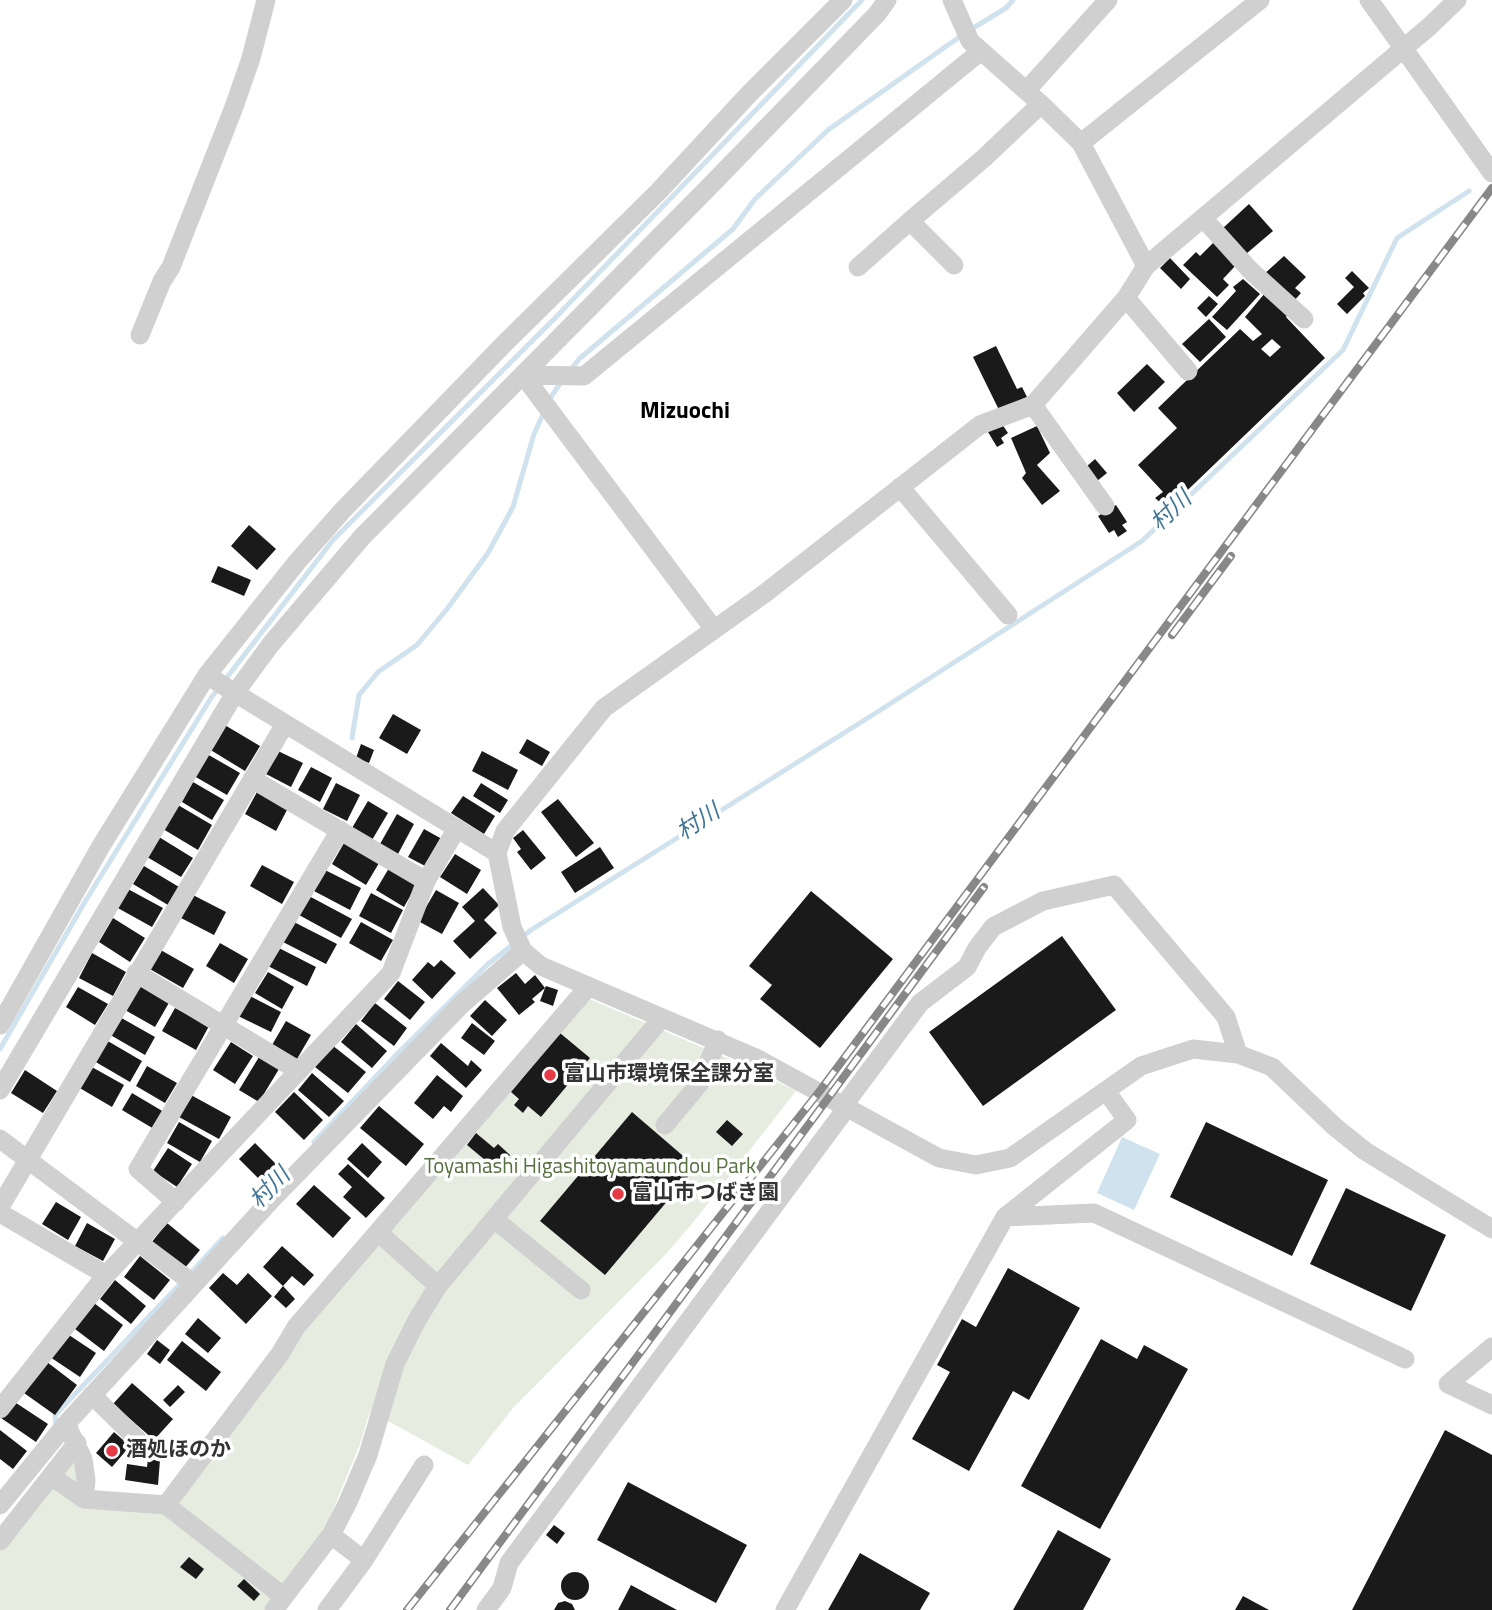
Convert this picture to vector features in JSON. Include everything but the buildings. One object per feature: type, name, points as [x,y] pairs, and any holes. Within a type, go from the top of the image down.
[{"type":"street","points":[[140,335],[162,281],[172,267],[230,120],[251,58],[266,0]]},
{"type":"street","points":[[0,1025],[101,846],[206,675],[297,562],[343,510],[543,305],[659,192],[749,94],[843,0]]},
{"type":"street","points":[[0,1090],[235,693],[271,644],[362,537],[877,14],[887,0]]},
{"type":"street","points":[[952,0],[970,41],[1081,143],[1146,266]]},
{"type":"street","points":[[858,267],[984,158],[1108,0]]},
{"type":"street","points":[[1081,143],[1260,0]]},
{"type":"street","points":[[1369,0],[1492,173]]},
{"type":"street","points":[[1457,0],[1403,49],[1146,266],[1126,298],[1033,405],[980,425],[764,594],[604,708],[505,831],[497,853],[513,930],[523,951],[541,966],[758,1059],[939,1158],[976,1165],[1010,1158],[1141,1066],[1193,1049],[1238,1054],[1272,1067],[1335,1127],[1365,1151],[1492,1229]]},
{"type":"street","points":[[523,375],[584,376],[981,51]]},
{"type":"street","points":[[1203,218],[1250,270],[1304,319]]},
{"type":"street","points":[[909,221],[954,265]]},
{"type":"street","points":[[1126,298],[1188,371]]},
{"type":"street","points":[[523,375],[713,628]]},
{"type":"street","points":[[1033,405],[1105,506]]},
{"type":"street","points":[[900,487],[1008,615]]},
{"type":"street","points":[[206,675],[497,853]]},
{"type":"street","points":[[0,1207],[285,724]]},
{"type":"street","points":[[252,779],[426,881]]},
{"type":"street","points":[[0,1409],[106,1275],[391,973],[426,881],[457,828]]},
{"type":"street","points":[[176,1202],[138,1169],[340,830]]},
{"type":"street","points":[[486,1610],[502,1588],[509,1563],[920,1003],[967,967],[993,927],[1043,901],[1114,885],[1226,1017],[1238,1054]]},
{"type":"street","points":[[0,1505],[7,1484],[93,1395],[273,1198],[463,1004],[523,951]]},
{"type":"street","points":[[136,973],[299,1071]]},
{"type":"street","points":[[166,1505],[280,1354],[296,1327],[587,987]]},
{"type":"street","points":[[51,1476],[84,1499],[166,1505],[279,1604],[331,1535],[368,1455],[396,1364],[417,1320],[438,1286],[661,1019]]},
{"type":"street","points":[[665,1125],[699,1084],[718,1040]]},
{"type":"street","points":[[785,1610],[1005,1217],[1127,1120],[1106,1091]]},
{"type":"street","points":[[0,1139],[194,1284]]},
{"type":"street","points":[[0,1213],[106,1275]]},
{"type":"street","points":[[1005,1217],[1094,1213],[1405,1359]]},
{"type":"street","points":[[494,1219],[581,1290]]},
{"type":"street","points":[[377,1232],[438,1286]]},
{"type":"street","points":[[1492,1347],[1448,1384],[1492,1405]]},
{"type":"street","points":[[93,1395],[147,1449]]},
{"type":"street","points":[[66,1424],[83,1460],[86,1480],[84,1499]]},
{"type":"street","points":[[0,1541],[77,1443]]},
{"type":"street","points":[[327,1610],[364,1560],[424,1465]]},
{"type":"street","points":[[331,1535],[364,1560]]},
{"type":"green space","name":"Toyamashi Higashitoyamaundou Park","points":[[585,997],[743,1065],[796,1091],[665,1255],[513,1408],[468,1465],[370,1411],[360,1444],[330,1517],[317,1541],[266,1610],[0,1610],[0,1548],[74,1454],[82,1493],[170,1513],[304,1327]]},
{"type":"water","points":[[1122,1137],[1160,1154],[1134,1210],[1097,1193]]},
{"type":"waterway","points":[[0,1049],[86,900],[211,698],[333,540],[555,318],[862,0]]},
{"type":"waterway","points":[[970,30],[1006,8],[1013,0]]},
{"type":"waterway","points":[[569,372],[579,359],[733,229],[755,199],[828,130],[962,35]]},
{"type":"waterway","name":"村川","points":[[314,1142],[399,1052],[488,964],[531,930],[1142,541],[1343,350],[1397,238],[1469,191]]},
{"type":"waterway","points":[[549,400],[561,382]]},
{"type":"waterway","points":[[352,738],[359,695],[378,672],[417,645],[488,553],[513,507],[534,434],[544,412]]},
{"type":"waterway","name":"村川","points":[[189,1275],[223,1238]]},
{"type":"waterway","name":"村川","points":[[56,1427],[55,1415],[182,1282]]},
{"type":"railway","points":[[407,1610],[819,1092],[1492,188]]},
{"type":"railway","points":[[1172,635],[1231,556]]},
{"type":"railway","points":[[450,1610],[984,887]]},
{"type":"place","name":"富山市環境保全課分室","points":[[550,1075]]},
{"type":"place","name":"富山市つばき園","points":[[618,1194]]},
{"type":"place","name":"酒処ほのか","points":[[112,1451]]},
{"type":"district","name":"Mizuochi","points":[[685,412]]}]
